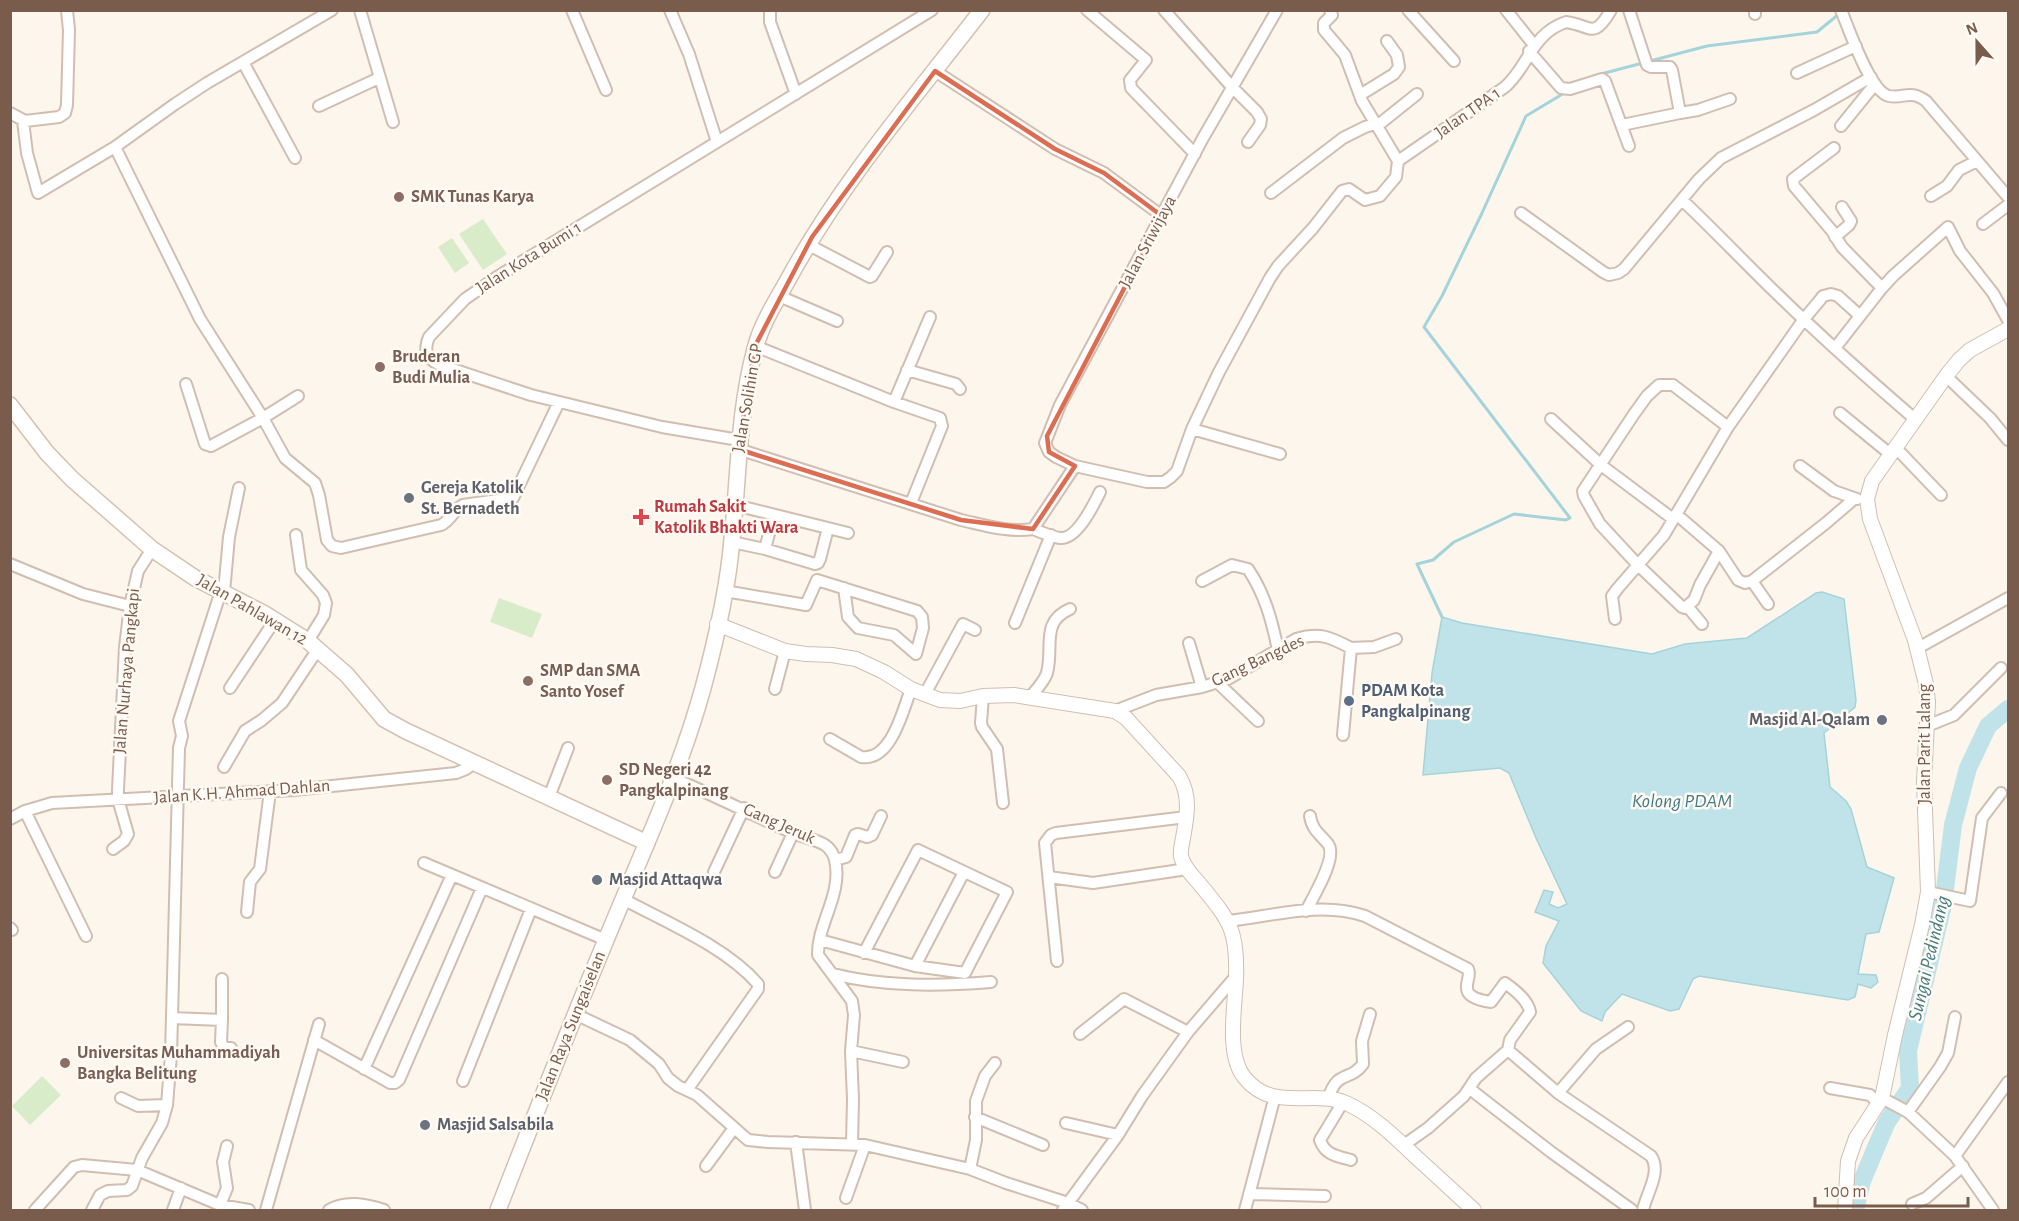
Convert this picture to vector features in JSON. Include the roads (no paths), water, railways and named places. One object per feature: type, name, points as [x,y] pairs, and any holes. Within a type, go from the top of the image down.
[{"type":"main road","name":"Jalan Solihin GP","points":[[647,843],[673,778],[703,688],[725,591],[732,542],[744,403],[755,346],[807,244],[852,177],[982,10]]},
{"type":"main road","name":"Jalan Pahlawan 12","points":[[10,405],[47,453],[72,479],[152,549],[195,578],[275,620],[313,645],[347,675],[384,718],[406,731],[647,843]]},
{"type":"main road","name":"Jalan Raya Sungaiselan","points":[[498,1210],[575,1014],[647,843]]},
{"type":"street","points":[[23,121],[52,118],[65,113],[69,30],[67,10]]},
{"type":"street","points":[[10,113],[23,121],[27,153],[38,193],[115,147],[174,104],[332,10]]},
{"type":"street","points":[[360,10],[393,122]]},
{"type":"street","points":[[572,10],[606,90]]},
{"type":"street","points":[[670,10],[689,54],[717,142]]},
{"type":"street","name":"Jalan Kota Bumi 1","points":[[932,10],[474,292],[429,337],[426,343],[427,356],[431,361],[440,365],[531,395],[739,444],[961,520],[990,527],[1033,529],[1051,535]]},
{"type":"street","points":[[1087,10],[1146,60],[1146,63],[1130,80],[1131,88],[1195,154]]},
{"type":"street","points":[[1164,10],[1257,112],[1261,119],[1260,125],[1248,142]]},
{"type":"street","name":"Jalan Sriwijaya","points":[[1075,466],[1049,452],[1045,443],[1047,436],[1069,389],[1195,154],[1277,10]]},
{"type":"street","points":[[1033,529],[1075,466],[1147,482],[1164,482],[1176,471],[1192,429],[1246,320],[1278,266],[1313,228],[1342,191],[1349,189],[1365,200],[1380,196],[1396,177],[1398,162],[1360,95],[1345,55],[1323,26],[1331,18],[1330,10]]},
{"type":"street","points":[[1506,10],[1561,88],[1570,89],[1602,79],[1605,81],[1629,146]]},
{"type":"street","name":"Jalan TPA 1","points":[[1398,162],[1505,87],[1516,75],[1532,48],[1552,28],[1566,21],[1588,30],[1594,29],[1600,25],[1611,10]]},
{"type":"street","points":[[1629,10],[1647,64],[1651,67],[1670,67],[1672,70],[1680,113]]},
{"type":"street","points":[[770,11],[770,22],[796,94]]},
{"type":"street","points":[[1413,13],[1454,61]]},
{"type":"street","points":[[1842,13],[1856,46],[1882,93],[1888,96],[1913,94],[1926,101],[2008,197]]},
{"type":"street","points":[[1360,95],[1394,74],[1399,67],[1397,55],[1387,41]]},
{"type":"street","points":[[1797,73],[1856,46]]},
{"type":"street","points":[[243,62],[295,158]]},
{"type":"street","points":[[935,71],[1055,149],[1104,173],[1162,216]]},
{"type":"street","points":[[319,106],[379,78]]},
{"type":"street","points":[[1841,126],[1873,80]]},
{"type":"street","points":[[1521,213],[1603,272],[1613,275],[1624,269],[1699,179],[1727,154],[1873,80]]},
{"type":"street","points":[[1271,193],[1343,138],[1389,117],[1417,94]]},
{"type":"street","points":[[1622,125],[1698,111],[1730,99]]},
{"type":"street","points":[[115,147],[200,319],[285,458],[315,483],[327,540],[332,546],[341,548],[441,525],[448,521],[459,506],[513,498],[559,402]]},
{"type":"street","points":[[1834,148],[1792,183],[1842,247],[1882,288]]},
{"type":"street","points":[[1931,196],[1947,186],[1959,171],[1977,160]]},
{"type":"street","points":[[1682,200],[1773,290],[1916,420]]},
{"type":"street","points":[[1983,224],[2008,206]]},
{"type":"street","points":[[1835,237],[1851,221],[1842,207]]},
{"type":"street","points":[[1835,348],[1893,276],[1948,227],[1960,251],[1993,293],[2008,320]]},
{"type":"street","points":[[807,244],[870,277],[886,252]]},
{"type":"street","points":[[1615,619],[1612,596],[1664,535],[1728,427],[1804,319],[1824,296],[1831,294],[1838,296],[1860,315]]},
{"type":"street","points":[[779,296],[837,321]]},
{"type":"street","points":[[894,402],[930,316]]},
{"type":"street","points":[[1551,419],[1601,465],[1675,516],[1719,551],[1738,580],[1745,583],[1752,581],[1860,499],[1946,376],[1970,350],[2008,329]]},
{"type":"street","points":[[755,346],[940,418],[942,426],[911,503]]},
{"type":"street","points":[[907,370],[956,384],[960,389]]},
{"type":"street","points":[[1946,376],[1990,418],[2008,440]]},
{"type":"street","points":[[186,384],[207,446],[211,446],[262,418],[298,396]]},
{"type":"street","points":[[1719,551],[1694,600],[1682,607],[1600,524],[1584,496],[1584,487],[1647,396],[1659,385],[1673,385],[1728,427]]},
{"type":"street","points":[[1840,413],[1893,451],[1941,495]]},
{"type":"street","points":[[1192,429],[1280,454]]},
{"type":"street","points":[[1800,466],[1834,491],[1860,499]]},
{"type":"street","points":[[92,1210],[100,1195],[108,1191],[127,1190],[132,1186],[145,1151],[162,1124],[167,1105],[172,1018],[177,796],[179,748],[182,736],[179,721],[223,592],[239,488]]},
{"type":"street","points":[[1016,623],[1051,535],[1060,538],[1070,535],[1087,517],[1100,492]]},
{"type":"street","name":"Jalan Parit Lalang","points":[[1845,1210],[1846,1170],[1851,1149],[1862,1129],[1885,1102],[1895,1035],[1932,893],[1924,782],[1927,726],[1926,684],[1918,648],[1870,519],[1860,499]]},
{"type":"street","points":[[735,504],[848,533]]},
{"type":"street","points":[[765,549],[774,515]]},
{"type":"street","points":[[732,542],[818,563],[828,528]]},
{"type":"street","points":[[224,767],[245,731],[282,703],[313,645],[324,615],[326,603],[323,595],[301,570],[296,535]]},
{"type":"street","name":"Jalan Nurhaya Pangkapi","points":[[113,849],[128,834],[118,799],[125,647],[130,606],[138,570],[152,549]]},
{"type":"street","points":[[10,564],[83,594],[130,606]]},
{"type":"street","points":[[1202,581],[1232,565],[1248,569],[1266,602],[1278,650]]},
{"type":"street","points":[[725,591],[806,605],[817,580],[844,588],[916,611],[920,614],[923,628],[916,654],[894,635],[858,628],[848,617],[844,588]]},
{"type":"street","points":[[1752,581],[1768,604]]},
{"type":"street","points":[[1918,648],[2008,598]]},
{"type":"street","points":[[1687,606],[1702,624]]},
{"type":"street","points":[[1030,697],[1047,675],[1053,622],[1061,613],[1070,609]]},
{"type":"street","points":[[230,688],[275,620]]},
{"type":"street","points":[[717,624],[785,651],[856,659],[911,688],[940,700],[1003,694],[1115,711],[1126,718],[1179,776],[1186,790],[1186,817],[1180,850],[1181,857],[1187,869],[1228,921],[1234,935],[1237,948],[1233,1048],[1235,1058],[1245,1078],[1260,1090],[1275,1096],[1293,1100],[1328,1099],[1343,1102],[1369,1116],[1473,1210]]},
{"type":"street","points":[[925,694],[963,624],[975,630]]},
{"type":"street","name":"Gang Bangdes","points":[[1115,711],[1156,695],[1218,683],[1238,674],[1296,639],[1319,635],[1333,638],[1351,648]]},
{"type":"street","points":[[1343,735],[1351,648],[1379,646],[1396,639]]},
{"type":"street","points":[[1189,643],[1202,687]]},
{"type":"street","points":[[775,689],[785,651]]},
{"type":"street","points":[[1927,726],[1942,722],[1954,715],[2001,668]]},
{"type":"street","points":[[1218,683],[1258,721]]},
{"type":"street","points":[[830,739],[861,757],[867,758],[877,754],[894,734],[911,688]]},
{"type":"street","points":[[983,696],[981,723],[997,749],[1003,803]]},
{"type":"street","points":[[549,797],[567,748]]},
{"type":"street","name":"Jalan K.H. Ahmad Dahlan","points":[[10,819],[25,811],[52,804],[270,792],[452,774],[466,769],[474,762]]},
{"type":"street","name":"Gang Jeruk","points":[[673,778],[744,808],[793,833],[825,845],[831,850],[835,860]]},
{"type":"street","points":[[247,912],[249,882],[260,869],[270,792]]},
{"type":"street","points":[[1932,893],[1970,901],[1982,818],[2001,793]]},
{"type":"street","points":[[714,872],[744,808]]},
{"type":"street","points":[[25,811],[86,936]]},
{"type":"street","points":[[852,1144],[851,1051],[854,1015],[852,1001],[818,955],[835,888],[835,860],[846,857],[858,834],[868,837],[874,834],[881,816]]},
{"type":"street","points":[[1306,910],[1327,868],[1330,851],[1327,843],[1313,828],[1310,816]]},
{"type":"street","points":[[1057,961],[1045,843],[1051,835],[1186,817]]},
{"type":"street","points":[[775,872],[793,833]]},
{"type":"street","points":[[820,940],[864,953],[915,966],[965,973],[1007,892],[918,850],[864,953]]},
{"type":"street","points":[[424,863],[606,940]]},
{"type":"street","points":[[1049,877],[1093,883],[1187,869]]},
{"type":"street","points":[[915,966],[964,872]]},
{"type":"street","points":[[364,1069],[452,875]]},
{"type":"street","points":[[314,1040],[390,1083],[399,1080],[482,888]]},
{"type":"street","points":[[623,899],[694,936],[728,959],[758,984],[758,989],[687,1090]]},
{"type":"street","points":[[463,1081],[531,909]]},
{"type":"street","points":[[1228,921],[1306,910],[1350,911],[1384,925],[1468,969],[1470,973],[1467,988],[1473,997],[1488,1002],[1494,1000],[1503,984],[1507,984],[1525,1000],[1530,1010],[1510,1040],[1508,1050],[1476,1078],[1470,1089],[1428,1128],[1404,1146]]},
{"type":"street","points":[[833,974],[920,984],[991,982]]},
{"type":"street","points":[[1066,1207],[1188,1032],[1236,976]]},
{"type":"street","points":[[222,979],[221,1044],[224,1048],[231,1048]]},
{"type":"street","points":[[1080,1034],[1124,999],[1188,1032]]},
{"type":"street","points":[[575,1014],[630,1040],[659,1064],[668,1078],[697,1095],[748,1140],[865,1145],[970,1169],[1066,1207],[1082,1210]]},
{"type":"street","points":[[1328,1099],[1337,1080],[1356,1071],[1363,1064],[1362,1041],[1370,1014]]},
{"type":"street","points":[[1906,1111],[1948,1053],[1955,1017]]},
{"type":"street","points":[[172,1018],[222,1020]]},
{"type":"street","points":[[266,1210],[318,1024]]},
{"type":"street","points":[[1558,1093],[1596,1049],[1628,1027]]},
{"type":"street","points":[[1508,1050],[1558,1093],[1652,1156],[1655,1161],[1655,1170],[1643,1210]]},
{"type":"street","points":[[851,1051],[903,1062]]},
{"type":"street","points":[[970,1169],[976,1140],[976,1101],[985,1076],[995,1063]]},
{"type":"street","points":[[1955,1156],[2008,1082]]},
{"type":"street","points":[[1830,1088],[1870,1095],[1906,1111],[1955,1156],[1993,1210]]},
{"type":"street","points":[[1470,1089],[1551,1152],[1632,1210]]},
{"type":"street","points":[[1245,1210],[1275,1096]]},
{"type":"street","points":[[121,1098],[138,1106],[167,1105]]},
{"type":"street","points":[[1343,1102],[1320,1140],[1327,1153],[1351,1160]]},
{"type":"street","points":[[975,1117],[1043,1145]]},
{"type":"street","points":[[1066,1124],[1118,1135]]},
{"type":"street","points":[[706,1166],[734,1128]]},
{"type":"street","points":[[796,1142],[804,1210]]},
{"type":"street","points":[[846,1197],[865,1145]]},
{"type":"street","points":[[220,1205],[228,1183],[223,1162],[226,1146]]},
{"type":"street","points":[[35,1210],[78,1165],[137,1170],[220,1205],[249,1210]]},
{"type":"street","points":[[1912,1204],[1926,1198],[1963,1166]]},
{"type":"street","points":[[173,1210],[181,1188]]},
{"type":"street","points":[[1249,1194],[1325,1196]]},
{"type":"street","points":[[329,1210],[348,1203],[384,1210]]},
{"type":"water","name":"Kolong PDAM","points":[[1822,592],[1844,599],[1856,700],[1855,707],[1824,733],[1830,787],[1846,801],[1851,809],[1867,867],[1894,878],[1879,932],[1866,934],[1858,974],[1876,975],[1878,982],[1871,988],[1858,984],[1855,997],[1848,1000],[1699,976],[1693,979],[1679,1009],[1670,1011],[1622,994],[1605,1012],[1602,1021],[1581,1011],[1543,963],[1546,946],[1559,921],[1535,912],[1544,890],[1553,892],[1549,904],[1558,908],[1567,904],[1509,773],[1500,768],[1423,775],[1432,673],[1442,617],[1462,623],[1652,654],[1685,644],[1747,638],[1816,593]]},
{"type":"waterway","points":[[1601,74],[1707,46],[1817,32],[1839,14]]},
{"type":"waterway","points":[[1442,617],[1417,564],[1433,560],[1454,542],[1514,514],[1566,520],[1570,518],[1424,327],[1442,296],[1526,116],[1566,92]]},
{"type":"waterway","name":"Sungai Pedindang","points":[[1855,1210],[1862,1181],[1887,1122],[1910,1088],[1908,1051],[1943,905],[1953,825],[1968,768],[1988,726],[2008,709]]},
{"type":"place","name":"SMK Tunas Karya","points":[[399,197]]},
{"type":"place","name":"Bruderan Budi Mulia","points":[[380,367]]},
{"type":"place","name":"Gereja Katolik St. Bernadeth","points":[[409,498]]},
{"type":"place","name":"Rumah Sakit Katolik Bhakti Wara","points":[[641,517]]},
{"type":"place","name":"SMP dan SMA Santo Yosef","points":[[528,681]]},
{"type":"place","name":"PDAM Kota Pangkalpinang","points":[[1349,701]]},
{"type":"place","name":"Masjid Al-Qalam","points":[[1882,720]]},
{"type":"place","name":"SD Negeri 42 Pangkalpinang","points":[[607,780]]},
{"type":"place","name":"Masjid Attaqwa","points":[[597,880]]},
{"type":"place","name":"Universitas Muhammadiyah Bangka Belitung","points":[[65,1063]]},
{"type":"place","name":"Masjid Salsabila","points":[[425,1125]]}]
